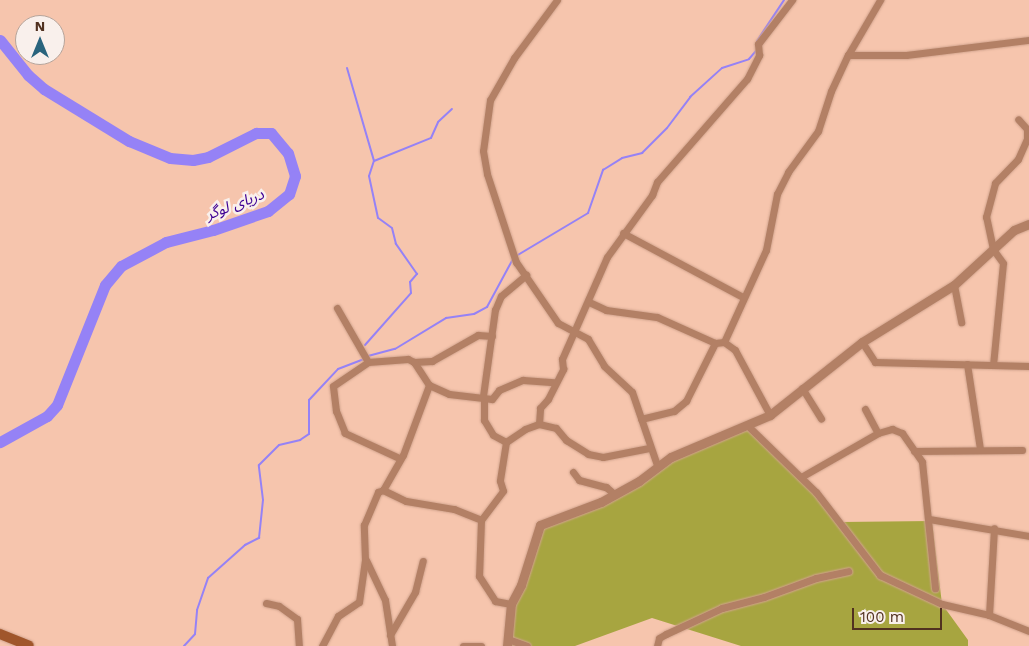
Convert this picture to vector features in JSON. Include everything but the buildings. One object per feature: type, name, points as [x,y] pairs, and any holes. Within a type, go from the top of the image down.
[{"type":"main road","points":[[0,634],[29,646]]},
{"type":"street","points":[[557,0],[514,58],[490,100],[484,151],[487,174],[514,259],[558,323],[588,339],[604,366],[632,392],[649,448],[657,465]]},
{"type":"street","points":[[539,424],[540,408],[548,399],[554,382],[563,369],[562,359],[589,302],[607,257],[652,195],[657,182],[740,89],[760,55],[758,44],[792,0]]},
{"type":"street","points":[[724,342],[766,250],[776,194],[788,172],[818,131],[831,91],[848,55],[880,0]]},
{"type":"street","points":[[848,55],[906,54],[1029,40]]},
{"type":"street","points":[[993,365],[1004,263],[993,249],[986,217],[992,190],[1018,160],[1027,139],[1027,129],[1018,119]]},
{"type":"street","points":[[526,646],[508,643],[511,604],[521,585],[540,525],[601,502],[638,481],[657,465],[770,415],[862,342],[954,285],[1014,230],[1029,224]]},
{"type":"street","points":[[623,233],[743,297]]},
{"type":"street","points":[[506,442],[489,430],[484,420],[483,397],[492,336],[501,296],[526,275]]},
{"type":"street","points":[[954,285],[961,322]]},
{"type":"street","points":[[589,302],[606,310],[657,317],[715,343],[724,342],[735,350],[770,415]]},
{"type":"street","points":[[337,308],[366,359]]},
{"type":"street","points":[[399,458],[345,433],[336,411],[333,386],[366,359],[395,359],[414,362],[432,361],[467,338],[478,335],[492,336]]},
{"type":"street","points":[[862,342],[875,362],[1029,366]]},
{"type":"street","points":[[641,419],[674,411],[686,401],[715,343]]},
{"type":"street","points":[[414,362],[430,385],[449,394],[492,399],[500,390],[523,380],[554,382]]},
{"type":"street","points":[[968,364],[980,449]]},
{"type":"street","points":[[322,646],[338,616],[360,602],[366,560],[364,525],[378,492],[383,490],[399,458],[403,455],[430,385]]},
{"type":"street","points":[[802,388],[821,418]]},
{"type":"street","points":[[865,408],[878,433]]},
{"type":"street","points":[[511,604],[494,601],[482,584],[479,576],[481,520],[503,491],[500,481],[506,442],[525,429],[539,424],[556,428],[566,440],[588,454],[603,457],[649,448]]},
{"type":"street","points":[[747,425],[801,477],[880,575],[942,604],[988,615],[1029,631]]},
{"type":"street","points":[[801,477],[878,433],[892,429],[902,433],[922,462],[935,588]]},
{"type":"street","points":[[914,451],[1022,450]]},
{"type":"street","points":[[573,472],[579,480],[606,487],[614,494]]},
{"type":"street","points":[[383,490],[406,501],[454,509],[481,520]]},
{"type":"street","points":[[929,518],[994,528],[1000,532],[1029,536]]},
{"type":"street","points":[[988,615],[994,528]]},
{"type":"street","points":[[366,560],[385,600],[392,646]]},
{"type":"street","points":[[390,635],[415,592],[423,561]]},
{"type":"street","points":[[657,646],[659,638],[722,608],[764,597],[816,578],[848,571]]},
{"type":"street","points":[[266,603],[279,606],[297,619],[299,646]]},
{"type":"street","points":[[463,646],[481,646]]},
{"type":"shaded area","points":[[747,425],[841,522],[932,521],[942,604],[968,640],[968,646],[741,646],[652,618],[575,646],[507,646],[507,626],[540,525],[601,502],[657,465]]},
{"type":"waterway","points":[[757,41],[784,0]]},
{"type":"waterway","name":"دریای لوگر","points":[[0,40],[28,75],[44,89],[129,141],[170,158],[193,160],[208,157],[256,133],[271,133],[288,153],[295,176],[289,194],[268,211],[213,230],[166,242],[121,266],[105,285],[57,405],[47,416],[0,442]]},
{"type":"waterway","points":[[516,256],[588,213],[603,170],[622,158],[642,153],[667,128],[690,97],[722,68],[749,59],[756,51]]},
{"type":"waterway","points":[[347,68],[374,161]]},
{"type":"waterway","points":[[365,345],[411,293],[410,282],[417,274],[396,244],[392,228],[378,218],[369,176],[374,161],[431,138],[438,122],[452,109]]},
{"type":"waterway","points":[[368,356],[395,349],[446,318],[474,314],[487,307],[513,259]]},
{"type":"waterway","points":[[184,646],[195,634],[197,610],[208,578],[245,545],[259,538],[263,500],[259,465],[279,445],[300,440],[309,434],[309,400],[338,369],[364,359]]}]
